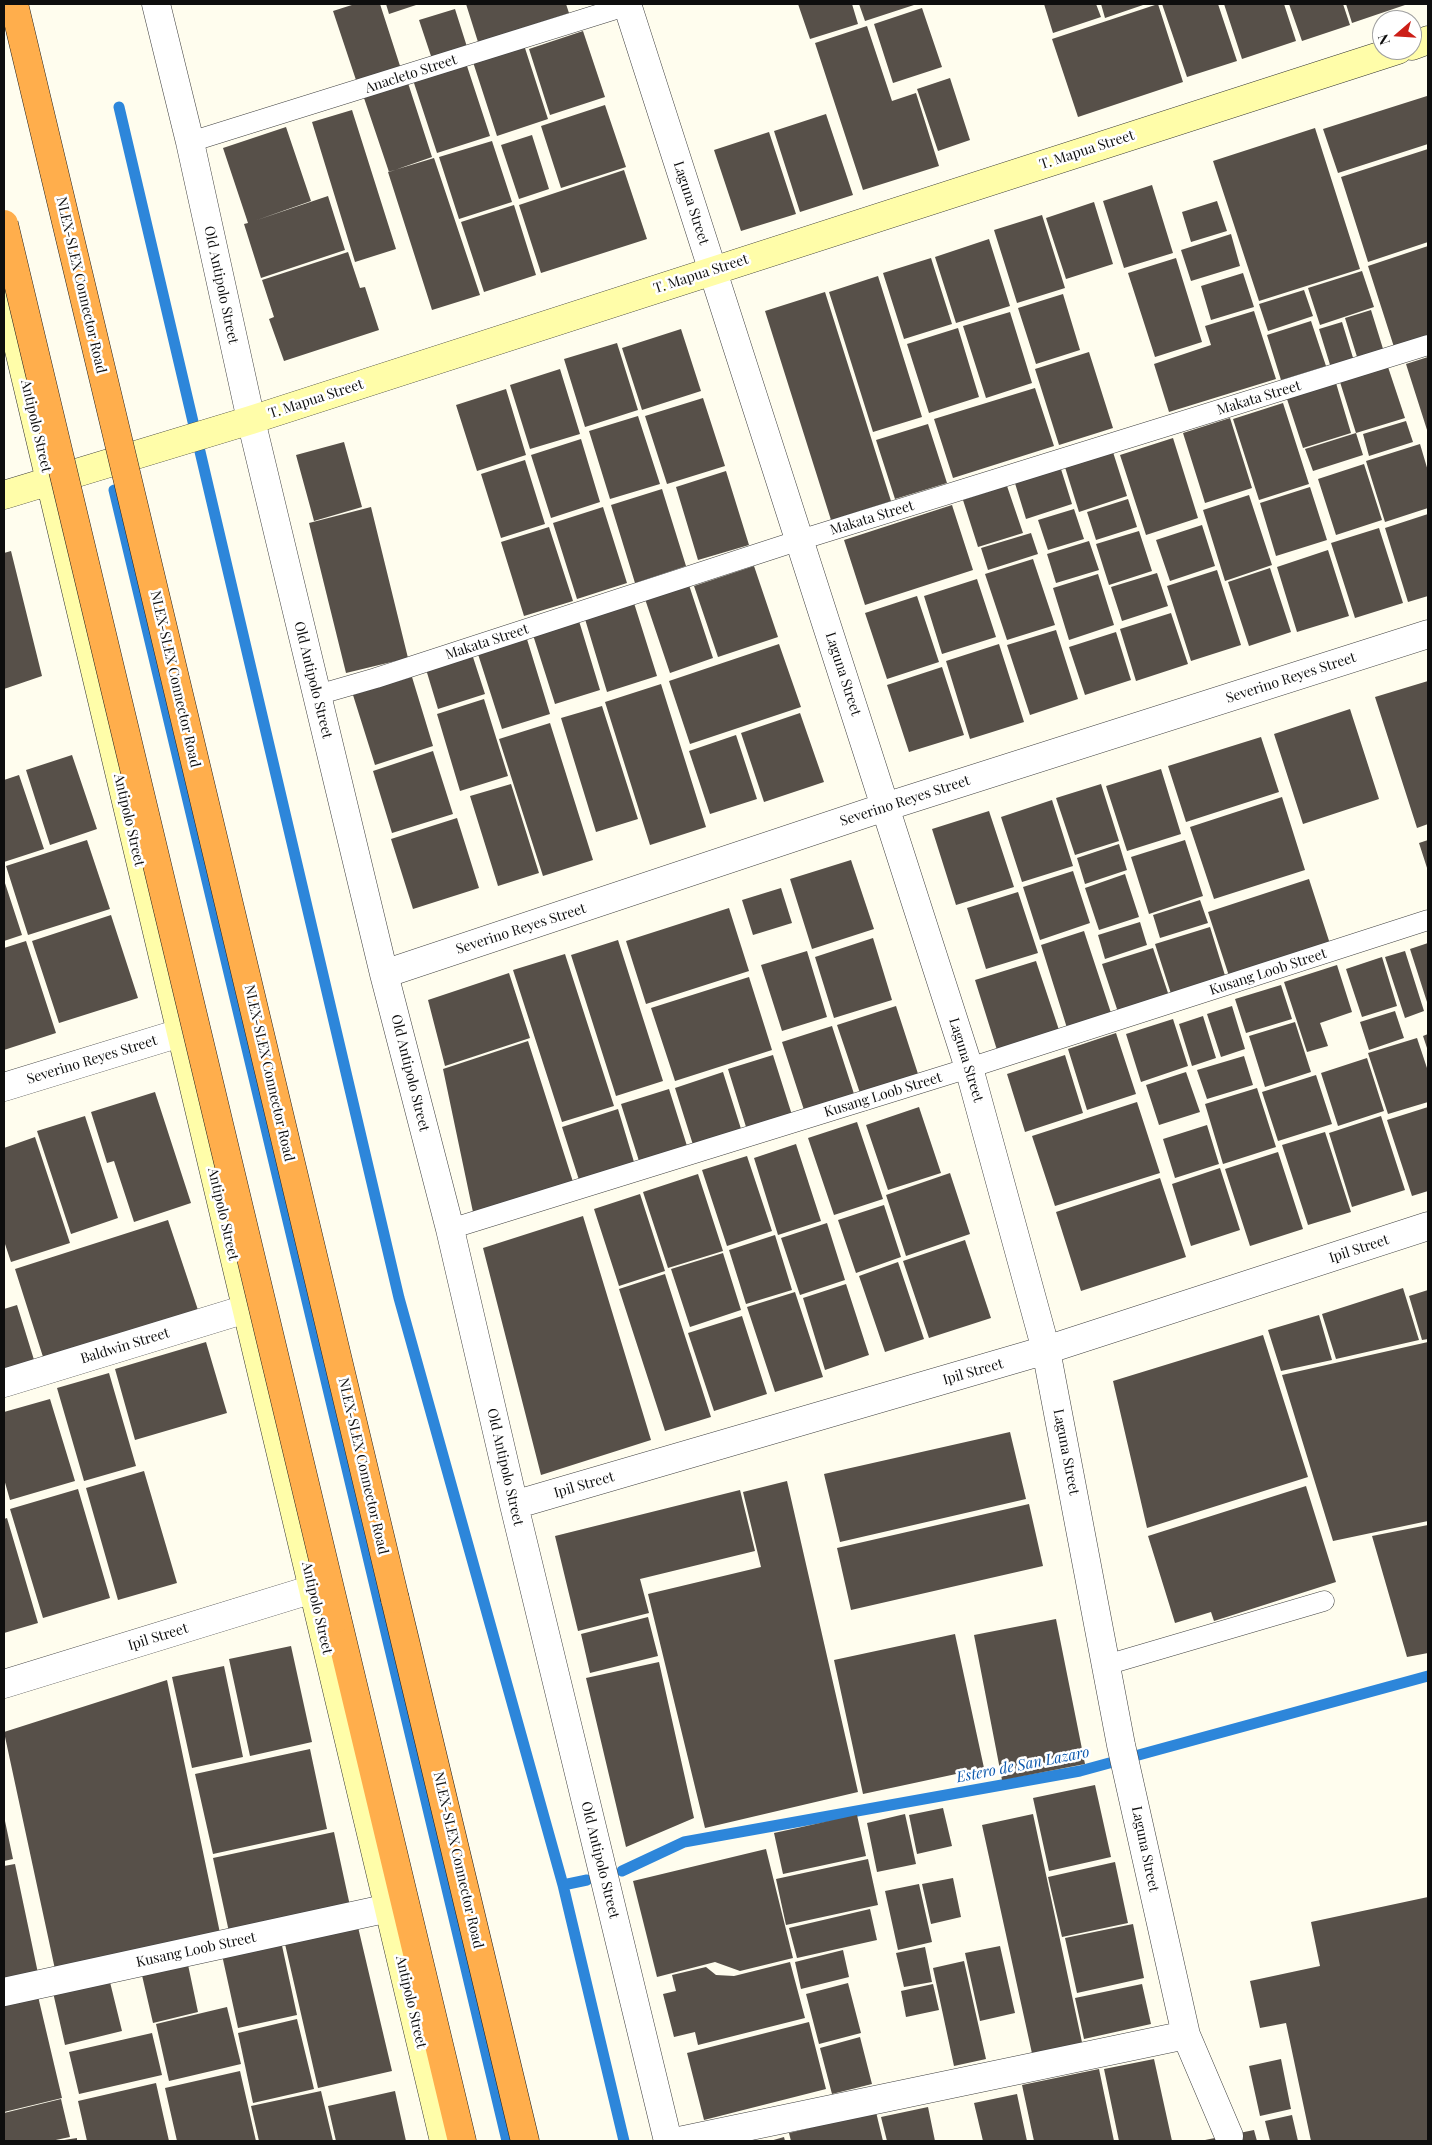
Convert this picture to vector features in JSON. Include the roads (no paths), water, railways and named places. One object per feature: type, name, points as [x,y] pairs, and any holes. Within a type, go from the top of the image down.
[{"type":"highway","name":"NLEX-SLEX Connector Road","points":[[14,4],[525,2141]]},
{"type":"highway","points":[[4,224],[462,2141]]},
{"type":"street","name":"Old Antipolo Street","points":[[156,4],[190,142],[251,420],[384,974],[450,1229],[514,1505],[668,2141]]},
{"type":"street","name":"Laguna Street","points":[[629,4],[969,1068],[1046,1350],[1121,1745],[1186,2035],[1229,2136]]},
{"type":"street","name":"T. Mapua Street","points":[[4,495],[251,420],[1372,58]]},
{"type":"street","name":"Antipolo Street","points":[[4,287],[48,481],[444,2141]]},
{"type":"street","name":"Severino Reyes Street","points":[[384,974],[885,808],[1428,634]]},
{"type":"street","name":"Severino Reyes Street","points":[[4,1087],[180,1033]]},
{"type":"street","name":"Ipil Street","points":[[514,1505],[1046,1350],[1428,1226]]},
{"type":"street","name":"Baldwin Street","points":[[4,1383],[246,1309]]},
{"type":"street","name":"Ipil Street","points":[[4,1684],[312,1589]]},
{"type":"street","name":"Kusang Loob Street","points":[[4,1992],[389,1908]]},
{"type":"street","points":[[679,2141],[1186,2035]]},
{"type":"lane","name":"Anacleto Street","points":[[190,142],[629,4]]},
{"type":"lane","name":"Makata Street","points":[[317,695],[385,675],[800,540],[1428,345]]},
{"type":"lane","name":"Kusang Loob Street","points":[[450,1229],[969,1068],[1428,920]]},
{"type":"lane","points":[[1106,1665],[1324,1601]]},
{"type":"waterway","points":[[119,107],[399,1298],[563,1885],[624,2141]]},
{"type":"waterway","points":[[114,490],[507,2141]]},
{"type":"waterway","name":"Estero de San Lazaro","points":[[622,1871],[684,1842],[1080,1771],[1428,1676]]},
{"type":"waterway","name":"Estero de San Lazaro","points":[[563,1885],[587,1880]]}]
